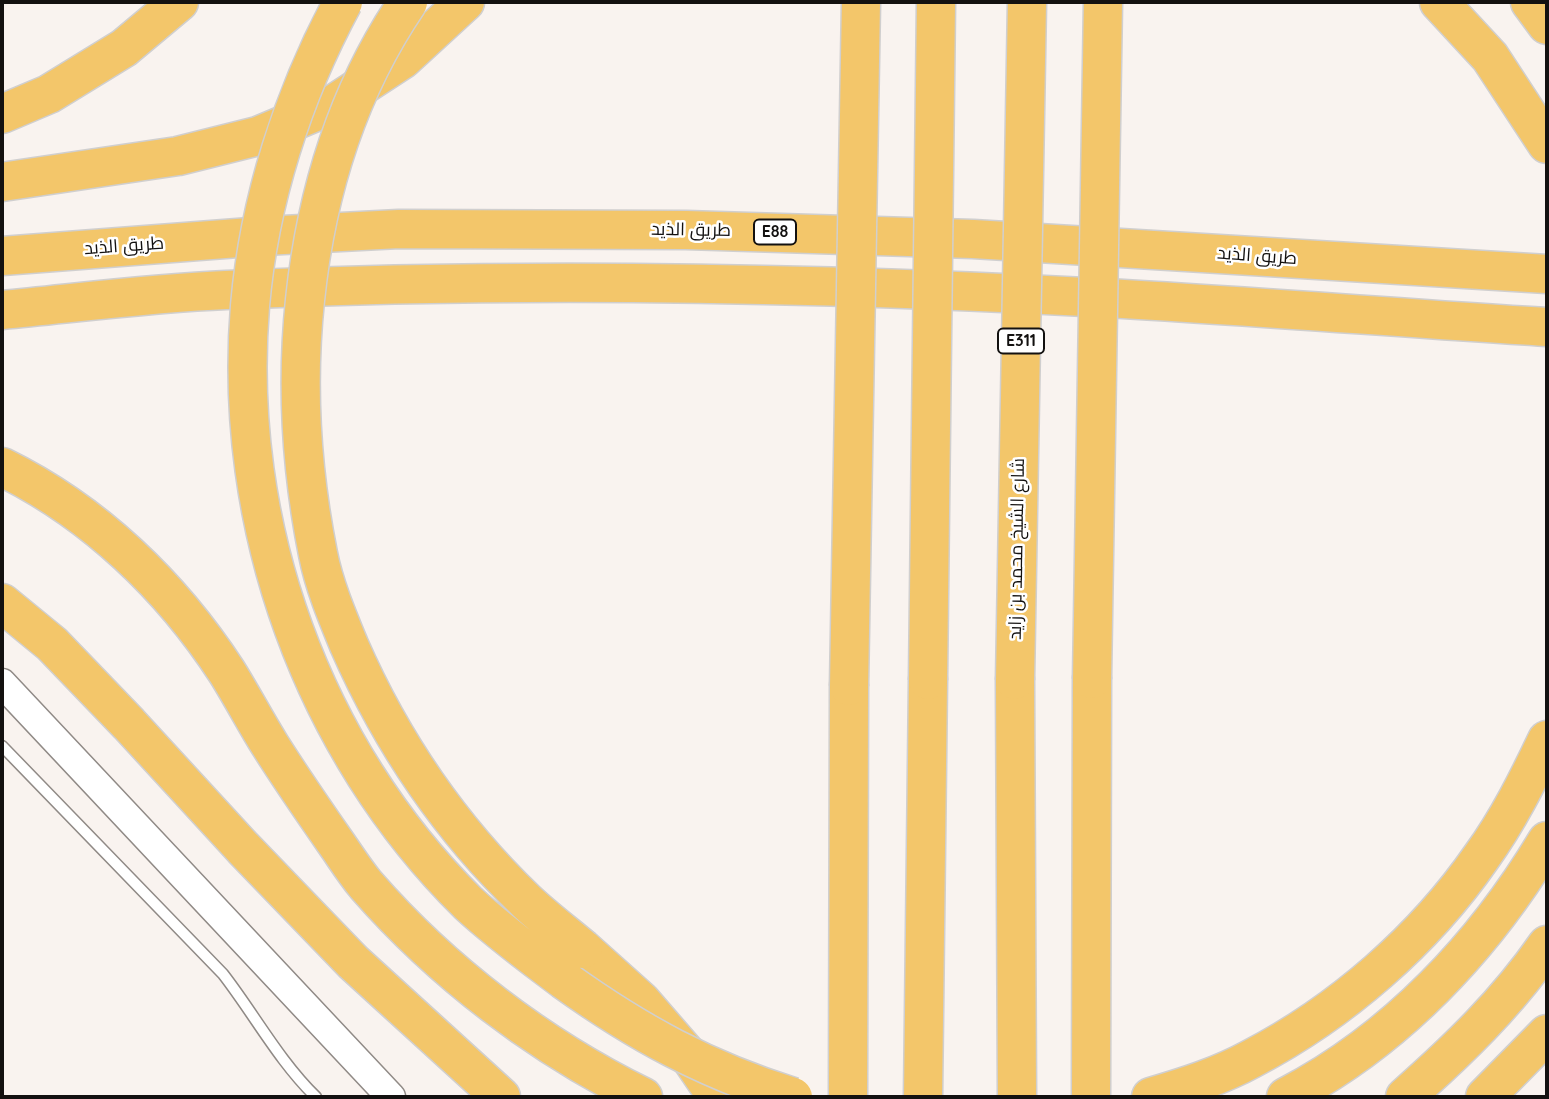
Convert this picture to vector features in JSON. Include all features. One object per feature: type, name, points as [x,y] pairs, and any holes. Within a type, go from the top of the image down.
[{"type":"highway","points":[[2,114],[49,94],[124,48],[178,2]]},
{"type":"highway","points":[[343,2],[322,41],[285,139],[263,221],[250,305],[247,391],[255,475],[272,559],[288,614],[308,667],[361,769],[393,816],[453,886],[511,941],[645,1034],[701,1063],[749,1083],[793,1097]]},
{"type":"highway","points":[[408,2],[360,88],[332,158],[310,256],[299,356],[303,457],[318,556],[340,622],[366,684],[399,744],[437,801],[480,854],[527,903],[641,1001],[692,1060],[717,1097]]},
{"type":"highway","points":[[2,182],[178,156],[258,136],[334,104],[403,59],[466,2]]},
{"type":"highway","points":[[848,1097],[849,686],[861,2]]},
{"type":"highway","points":[[923,1097],[936,2]]},
{"type":"highway","name":"شارع الشيخ محمد بن زايد","points":[[1017,1097],[1015,680],[1027,2]]},
{"type":"highway","points":[[1091,1097],[1092,679],[1102,2]]},
{"type":"highway","points":[[1439,2],[1490,57],[1547,144]]},
{"type":"highway","points":[[1530,2],[1547,25]]},
{"type":"highway","name":"طريق الذيد","points":[[2,256],[183,241],[399,229],[686,230],[973,239],[1547,274]]},
{"type":"highway","points":[[2,310],[236,290],[370,286],[665,284],[813,286],[1107,298],[1547,327]]},
{"type":"highway","points":[[2,467],[83,516],[137,562],[185,614],[227,671],[270,745],[365,884],[458,975],[508,1016],[562,1052],[643,1097]]},
{"type":"highway","points":[[2,603],[52,644],[353,962],[501,1097]]},
{"type":"highway","points":[[1151,1097],[1191,1085],[1251,1059],[1317,1019],[1378,972],[1433,917],[1482,857],[1523,791],[1547,740]]},
{"type":"highway","points":[[1286,1097],[1366,1046],[1424,997],[1477,943],[1522,883],[1547,841]]},
{"type":"highway","points":[[1405,1097],[1469,1040],[1530,970],[1547,945]]},
{"type":"highway","points":[[1485,1097],[1547,1034]]},
{"type":"street","points":[[2,683],[391,1097]]},
{"type":"lane","points":[[2,746],[223,974],[285,1061],[316,1097]]}]
